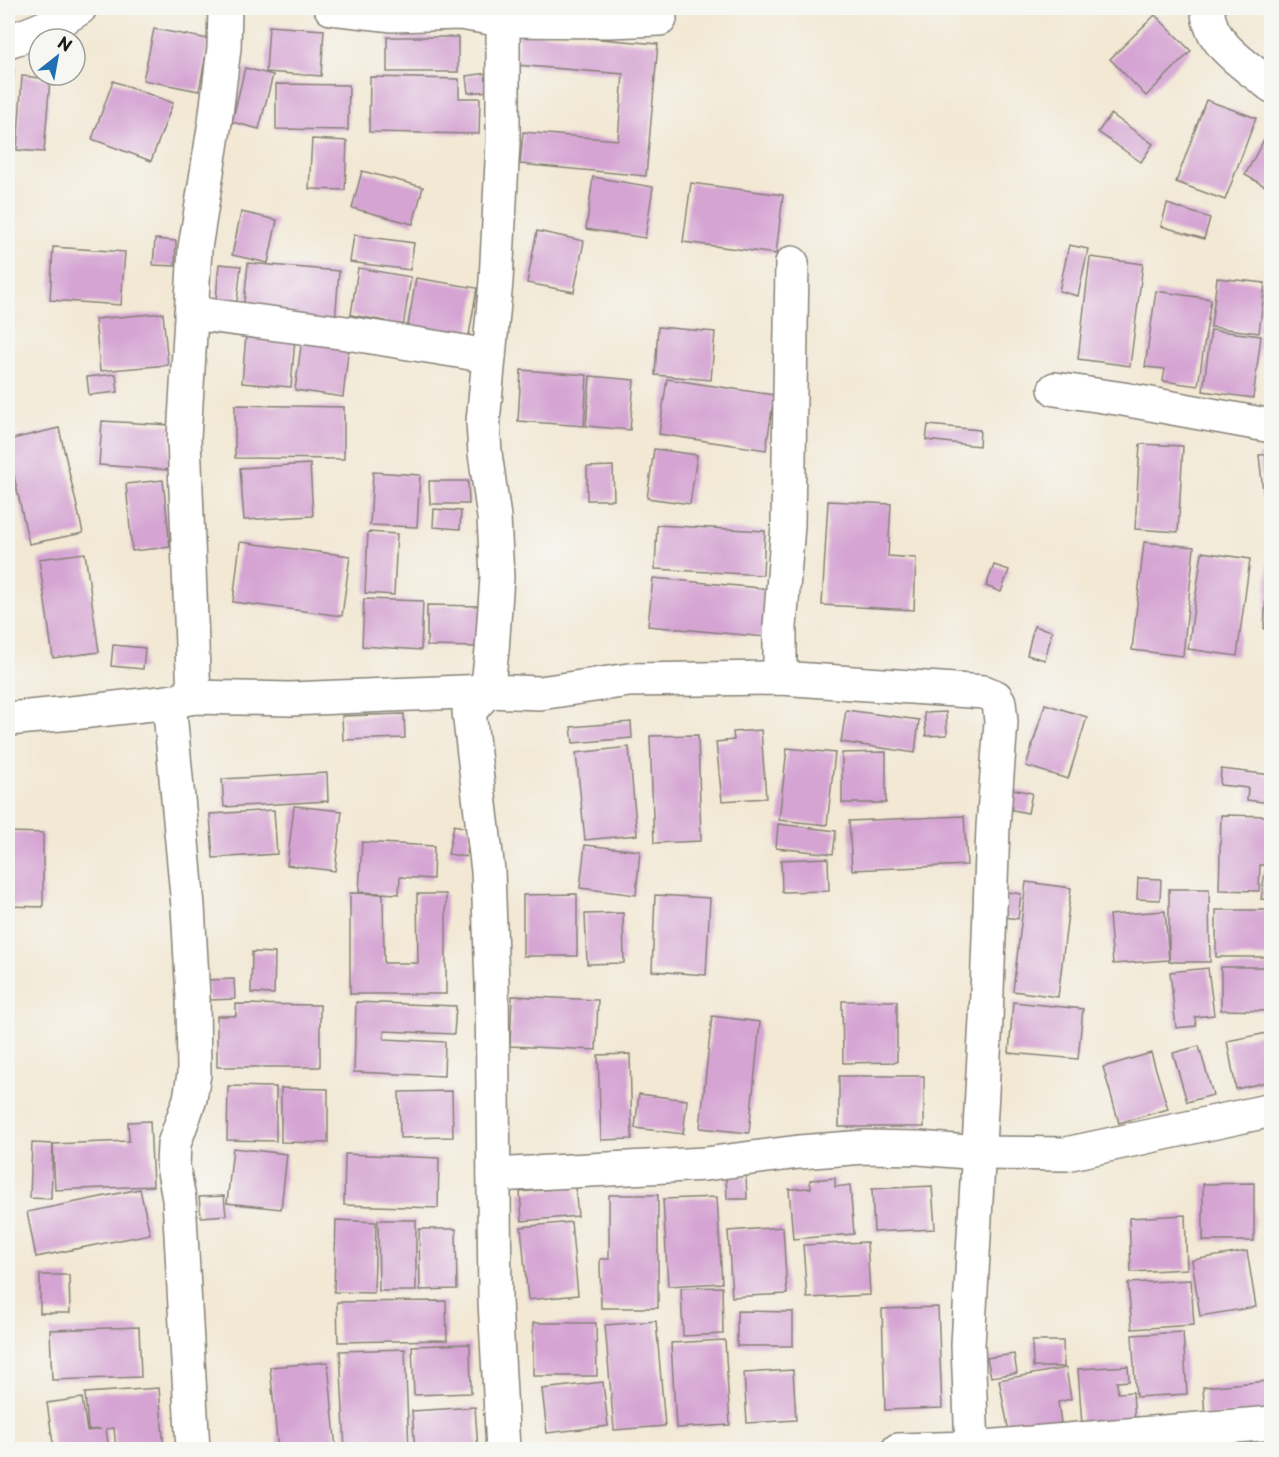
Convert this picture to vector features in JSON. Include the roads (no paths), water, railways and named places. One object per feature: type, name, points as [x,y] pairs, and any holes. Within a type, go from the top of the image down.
[{"type":"street","points":[[8,41],[66,18],[80,8]]},
{"type":"street","points":[[194,1449],[179,1199],[173,1166],[174,1144],[190,1099],[194,1074],[181,700],[184,438],[195,248],[215,122],[224,48],[225,8]]},
{"type":"street","points":[[331,8],[393,15],[460,13],[503,20],[660,19]]},
{"type":"street","points":[[1208,8],[1211,27],[1219,40],[1272,86]]},
{"type":"street","points":[[503,20],[503,142],[496,281],[483,422],[494,517],[497,577],[487,691],[469,712],[488,872],[492,984],[495,1301],[503,1449]]},
{"type":"street","points":[[780,678],[780,627],[788,525],[792,263]]},
{"type":"street","points":[[191,313],[347,333],[489,356]]},
{"type":"street","points":[[1055,389],[1272,426]]},
{"type":"street","points":[[8,719],[181,700],[290,699],[487,691],[540,693],[629,680],[780,678],[984,692],[996,697],[999,702],[1001,722],[993,827],[968,1344],[972,1448]]},
{"type":"street","points":[[494,1175],[705,1164],[799,1152],[865,1147],[919,1148],[979,1153],[1066,1154],[1272,1110]]},
{"type":"street","points":[[898,1449],[972,1448],[1272,1423]]}]
